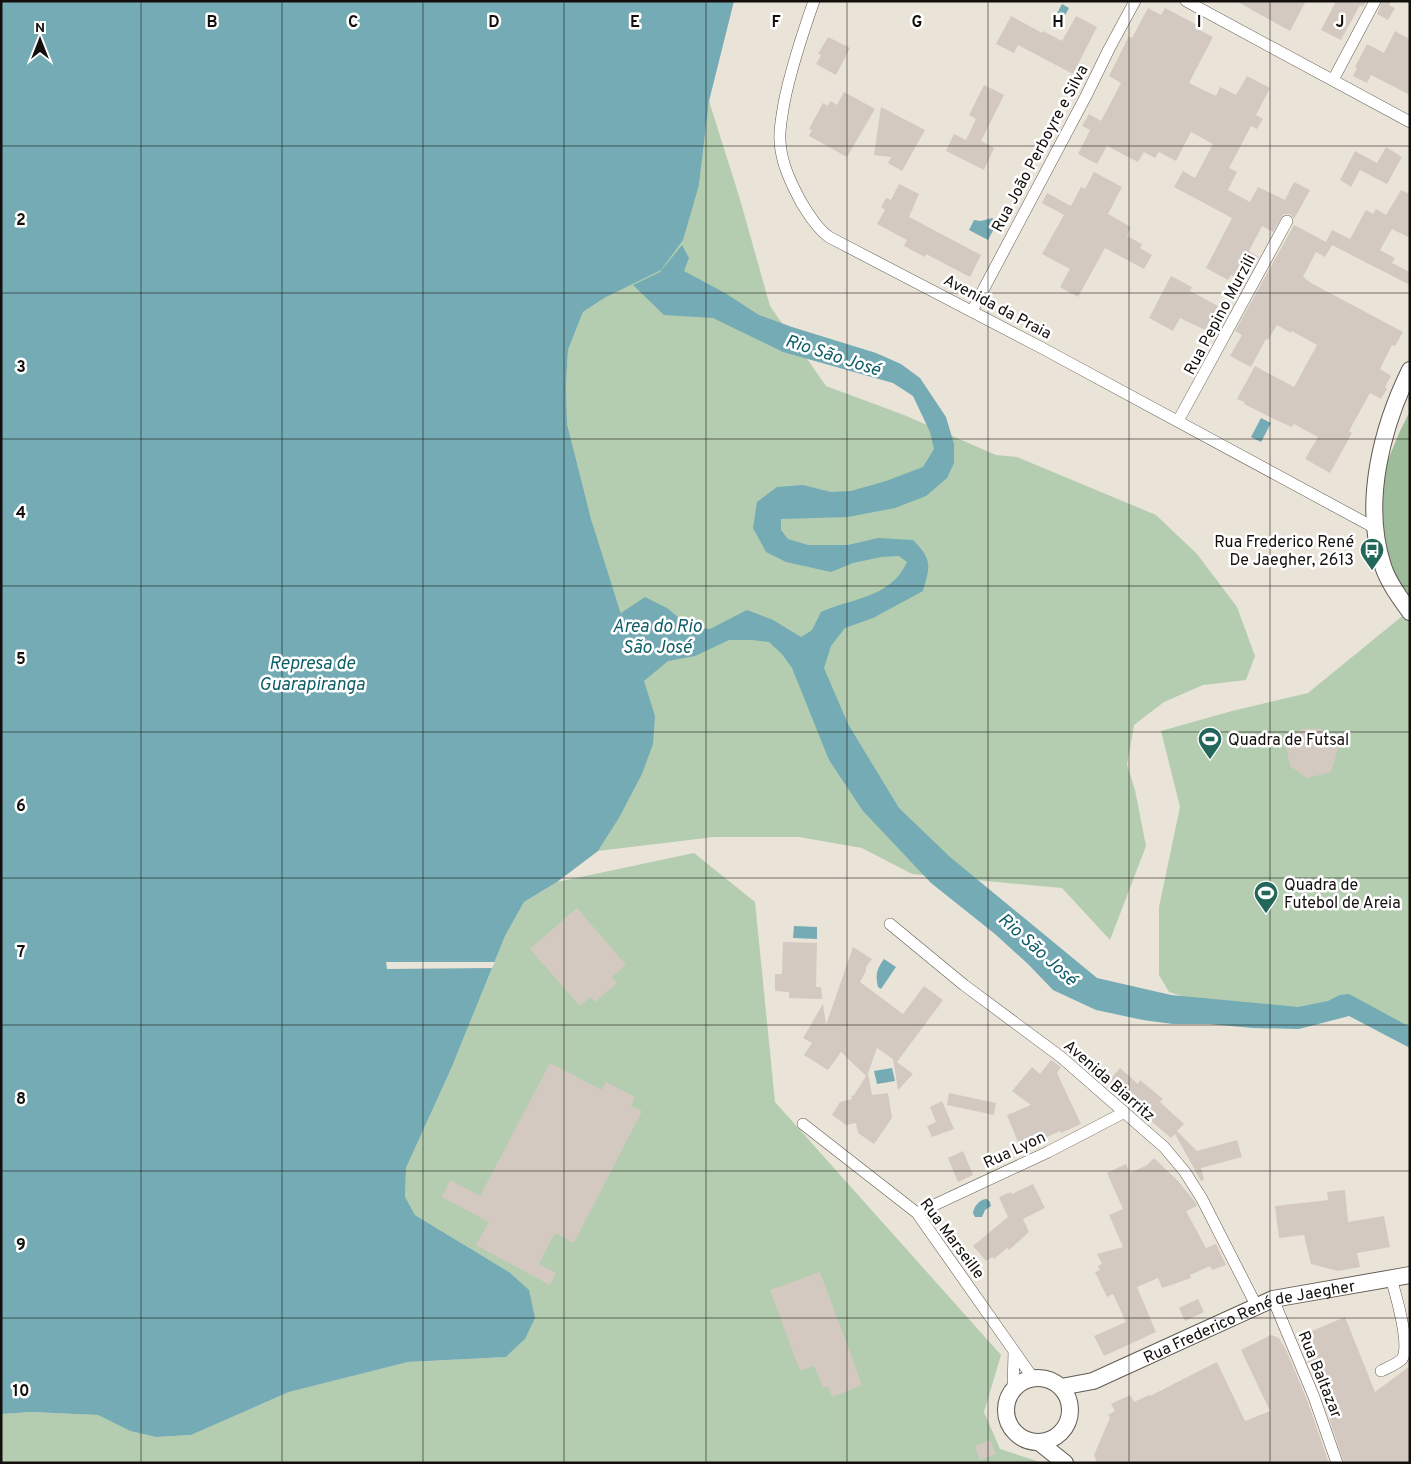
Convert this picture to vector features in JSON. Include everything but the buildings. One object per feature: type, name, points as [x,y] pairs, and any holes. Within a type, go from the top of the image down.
[{"type":"main road","points":[[1410,370],[1396,397],[1384,439],[1375,498],[1375,528],[1383,566],[1410,612]]},
{"type":"main road","name":"Rua Frederico René de Jaegher","points":[[1061,1387],[1094,1382],[1256,1305],[1273,1299],[1410,1275]]},
{"type":"main road","points":[[1040,1443],[1055,1438],[1062,1432],[1068,1424],[1070,1404],[1061,1387],[1043,1378],[1033,1378],[1022,1382],[1013,1390],[1007,1400],[1006,1412],[1008,1423],[1012,1430],[1024,1440],[1040,1443],[1066,1463]]},
{"type":"main road","name":"Rua Frederico René de Jaegher","points":[[1070,1404],[1094,1382]]},
{"type":"main road","points":[[1062,1432],[1066,1463]]},
{"type":"street","name":"Avenida da Praia","points":[[814,1],[793,63],[781,123],[780,142],[784,164],[792,186],[809,216],[822,232],[1375,528]]},
{"type":"street","name":"Rua João Perboyre e Silva","points":[[972,311],[1086,96],[1108,49],[1135,1]]},
{"type":"street","points":[[1186,1],[1410,122]]},
{"type":"street","points":[[1333,80],[1374,1]]},
{"type":"street","name":"Rua Pepino Murzili","points":[[1178,421],[1287,222]]},
{"type":"street","name":"Avenida Biarritz","points":[[890,924],[964,984],[1061,1057],[1164,1147],[1185,1172],[1206,1207],[1256,1305]]},
{"type":"street","name":"Rua Lyon","points":[[917,1213],[1048,1152],[1123,1113]]},
{"type":"street","name":"Rua Marseille","points":[[803,1124],[917,1213],[1033,1378]]},
{"type":"street","points":[[1381,1371],[1402,1360],[1407,1352],[1408,1344],[1407,1334],[1391,1278]]},
{"type":"street","name":"Rua Baltazar","points":[[1273,1299],[1314,1397],[1337,1463]]},
{"type":"street","points":[[1013,1390],[1014,1351]]},
{"type":"green space","points":[[709,101],[739,196],[770,306],[826,386],[904,415],[996,455],[1017,457],[1156,515],[1197,554],[1237,607],[1255,656],[1246,680],[1203,685],[1164,702],[1134,725],[1127,765],[1135,790],[1146,846],[1110,940],[1062,888],[912,874],[862,848],[799,837],[714,837],[598,851],[629,799],[647,691],[636,663],[602,556],[583,492],[567,424],[566,385],[568,350],[583,312],[606,297],[699,185]]},
{"type":"green space","points":[[1410,411],[1410,597],[1391,568],[1380,545],[1379,497],[1388,460]]},
{"type":"green space","points":[[1406,613],[1410,618],[1410,1035],[1348,1000],[1313,1010],[1195,1000],[1169,992],[1159,975],[1159,907],[1180,807],[1161,731],[1232,711],[1308,693]]},
{"type":"green space","points":[[694,853],[755,902],[775,1102],[1001,1355],[984,1412],[1000,1449],[1043,1463],[1,1463],[1,1414],[31,1412],[98,1415],[130,1431],[156,1437],[191,1435],[289,1392],[408,1362],[506,1357],[525,1339],[509,1272],[415,1215],[405,1198],[406,1168],[451,1069],[505,936],[524,902],[557,882]]},
{"type":"water","name":"Represa de Guarapiranga","points":[[1,1],[734,1],[709,101],[699,185],[683,240],[661,270],[606,297],[583,312],[568,350],[566,385],[567,424],[591,519],[625,627],[621,613],[645,597],[667,608],[690,627],[710,629],[747,610],[773,620],[801,637],[812,630],[821,612],[881,590],[900,574],[907,562],[899,556],[881,557],[853,563],[831,572],[786,562],[766,552],[753,528],[757,502],[777,487],[803,485],[831,492],[851,491],[886,481],[923,467],[934,449],[930,432],[913,396],[893,383],[783,352],[713,318],[664,315],[633,285],[660,272],[682,245],[689,258],[684,271],[725,293],[759,315],[876,353],[901,364],[920,378],[946,417],[954,444],[954,463],[947,478],[926,496],[895,508],[848,517],[781,519],[781,530],[788,539],[808,545],[848,545],[878,538],[913,540],[927,558],[928,569],[923,591],[873,618],[845,628],[831,646],[824,668],[848,724],[899,808],[950,857],[1097,978],[1171,995],[1298,1007],[1328,1001],[1340,995],[1349,994],[1410,1027],[1410,1048],[1349,1016],[1299,1029],[1173,1024],[1096,1010],[1053,990],[995,934],[931,883],[863,811],[829,760],[792,668],[782,654],[769,642],[729,640],[695,656],[668,661],[644,681],[655,716],[653,744],[642,774],[620,816],[598,851],[557,882],[524,902],[505,936],[451,1069],[406,1168],[405,1197],[415,1215],[509,1272],[529,1290],[535,1318],[525,1339],[506,1357],[408,1362],[289,1392],[191,1435],[156,1437],[130,1431],[98,1415],[31,1412],[1,1414]]},
{"type":"water","points":[[1062,4],[1069,8],[1061,23],[1054,19]]},
{"type":"water","points":[[992,218],[998,221],[988,240],[969,230],[974,220],[981,221]]},
{"type":"water","points":[[1261,418],[1271,423],[1261,442],[1251,437]]},
{"type":"water","points":[[794,926],[817,927],[817,939],[793,938]]},
{"type":"water","points":[[884,959],[896,967],[881,989],[878,987],[877,975]]},
{"type":"water","points":[[892,1068],[895,1081],[877,1084],[874,1071]]},
{"type":"water","points":[[987,1199],[991,1206],[985,1210],[982,1217],[975,1217],[973,1213],[976,1205],[982,1200]]},
{"type":"pier","points":[[386,962],[495,962],[492,968],[387,969]]},
{"type":"place","name":"Rua Frederico René De Jaegher, 2613","points":[[1372,571]]},
{"type":"place","name":"Quadra de Futsal","points":[[1210,760]]},
{"type":"place","name":"Quadra de Futebol de Areia","points":[[1266,914]]},
{"type":"water label","name":"Rio São José","points":[[833,355]]},
{"type":"water label","name":"Area do Rio São José","points":[[657,636]]},
{"type":"water label","name":"Rio São José","points":[[1038,949]]}]
